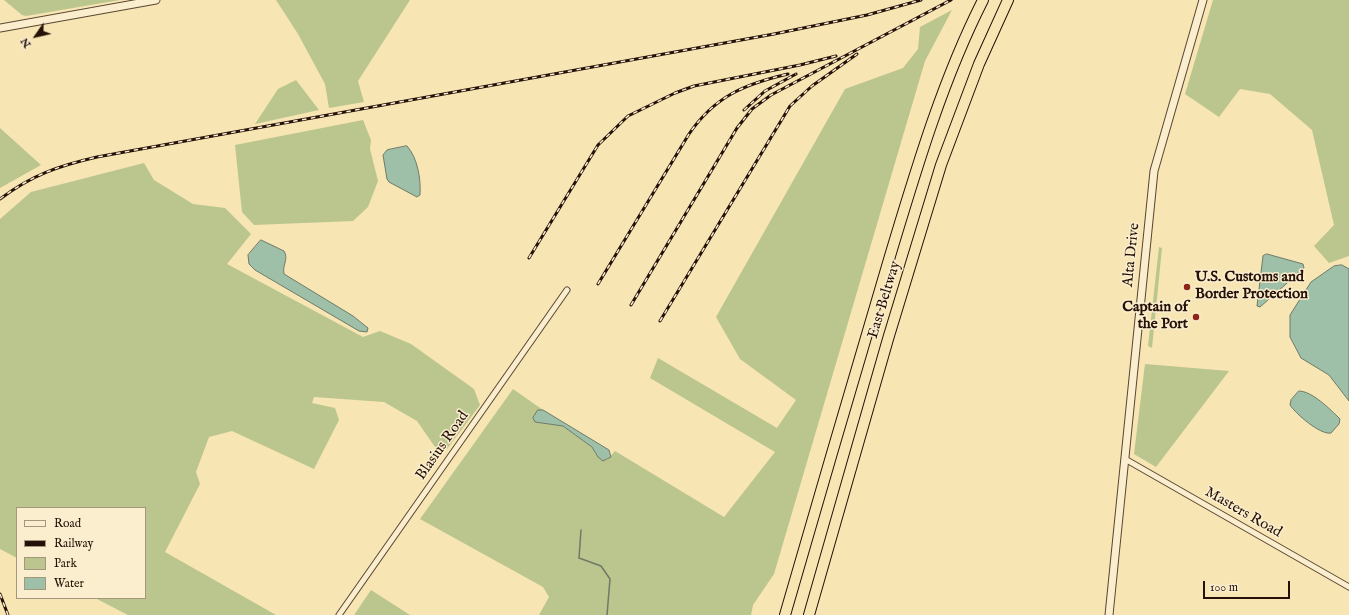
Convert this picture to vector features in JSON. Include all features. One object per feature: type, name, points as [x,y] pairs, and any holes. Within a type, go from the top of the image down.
[{"type":"highway","name":"East Beltway","points":[[809,615],[888,339],[941,165],[979,64],[1008,0]]},
{"type":"highway","name":"East Beltway","points":[[785,615],[847,396],[914,179],[948,80],[980,4]]},
{"type":"street","points":[[0,28],[156,0]]},
{"type":"street","name":"Alta Drive","points":[[1109,615],[1154,171],[1203,0]]},
{"type":"street","name":"Blasius Road","points":[[339,615],[567,290]]},
{"type":"street","name":"Masters Road","points":[[1125,459],[1349,587]]},
{"type":"green space","points":[[4,0],[120,0],[26,16],[22,15]]},
{"type":"green space","points":[[276,0],[410,0],[358,81],[364,102],[329,108],[325,84],[298,34]]},
{"type":"green space","points":[[1213,0],[1349,0],[1349,256],[1329,263],[1314,246],[1334,225],[1312,130],[1270,94],[1240,89],[1219,117],[1185,94]]},
{"type":"green space","points":[[952,10],[925,61],[774,574],[753,605],[751,615],[539,615],[549,597],[543,587],[420,519],[513,389],[543,410],[538,410],[535,422],[563,426],[592,447],[598,457],[607,460],[615,451],[724,517],[775,452],[650,378],[658,358],[777,428],[796,400],[740,359],[716,317],[845,89],[903,68],[918,49],[920,27]]},
{"type":"green space","points":[[296,80],[319,110],[255,124],[278,89]]},
{"type":"green space","points":[[363,120],[371,140],[370,149],[378,181],[368,207],[353,221],[254,225],[242,212],[235,145]]},
{"type":"green space","points":[[0,128],[41,165],[0,188]]},
{"type":"green space","points":[[144,163],[154,180],[193,204],[225,208],[251,234],[227,264],[363,337],[380,331],[411,344],[474,389],[480,405],[447,449],[435,447],[417,421],[384,402],[314,397],[312,403],[335,408],[339,420],[314,469],[232,431],[209,437],[196,472],[200,484],[165,552],[276,615],[128,615],[97,599],[146,599],[146,507],[16,507],[16,557],[0,549],[0,219],[31,192]]},
{"type":"green space","points":[[1159,247],[1162,248],[1152,348],[1148,346]]},
{"type":"green space","points":[[1145,364],[1229,371],[1156,467],[1134,454]]},
{"type":"green space","points":[[371,590],[410,615],[354,615]]},
{"type":"water","points":[[407,146],[414,157],[418,169],[420,195],[417,197],[389,182],[387,179],[383,155],[387,150]]},
{"type":"water","points":[[261,240],[284,251],[286,259],[284,274],[353,316],[368,328],[367,332],[359,331],[255,270],[249,264],[248,255]]},
{"type":"water","points":[[1267,254],[1303,264],[1304,268],[1260,307],[1257,306],[1263,256]]},
{"type":"water","points":[[1342,265],[1349,269],[1349,401],[1329,375],[1301,358],[1290,337],[1290,315],[1311,282],[1334,266]]},
{"type":"water","points":[[1299,391],[1315,397],[1340,419],[1339,424],[1331,433],[1326,433],[1315,427],[1297,413],[1290,405],[1291,400]]},
{"type":"water","points":[[538,410],[543,410],[609,450],[611,457],[603,461],[598,457],[592,447],[563,426],[535,422],[533,418]]},
{"type":"waterway","points":[[581,530],[579,558],[601,566],[610,579],[607,615]]},
{"type":"railway","points":[[0,199],[23,184],[46,172],[97,157],[774,34],[867,15],[921,0]]},
{"type":"railway","points":[[631,305],[737,128],[752,109],[771,95],[951,0]]},
{"type":"railway","points":[[660,321],[790,106],[812,86],[857,54]]},
{"type":"railway","points":[[529,258],[598,145],[628,116],[675,93],[694,86],[800,65],[836,56]]},
{"type":"railway","points":[[598,284],[689,134],[699,121],[720,101],[745,87],[788,74]]},
{"type":"railway","points":[[744,110],[765,91],[796,74]]},
{"type":"railway","points":[[0,594],[8,615]]},
{"type":"place","name":"U.S. Customs and Border Protection","points":[[1187,287]]},
{"type":"place","name":"Captain of the Port","points":[[1196,317]]}]
